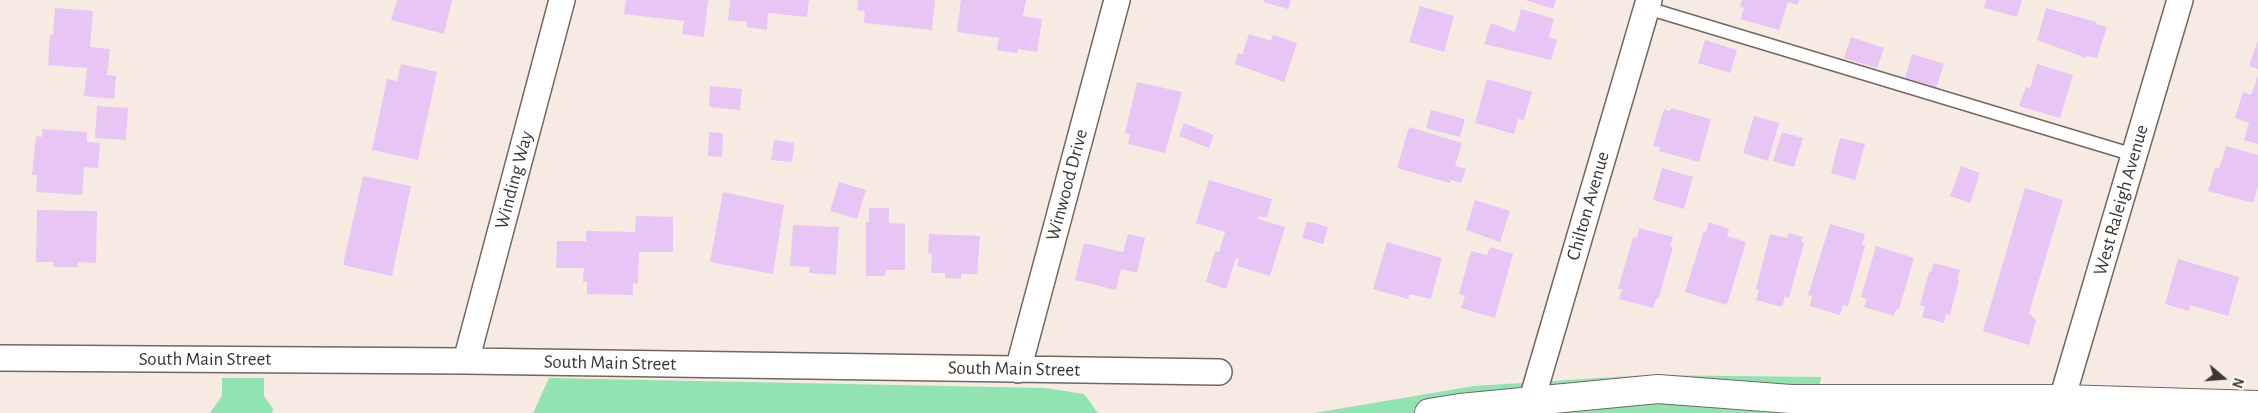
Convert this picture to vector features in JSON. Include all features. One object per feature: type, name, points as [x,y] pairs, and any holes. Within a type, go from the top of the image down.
[{"type":"highway","points":[[1429,413],[1529,407],[1658,389],[1791,406]]},
{"type":"highway","points":[[1719,413],[1791,406],[2062,399],[2258,405]]},
{"type":"street","name":"Winding Way","points":[[466,361],[562,0]]},
{"type":"street","name":"Winwood Drive","points":[[1018,370],[1117,0]]},
{"type":"street","name":"West Raleigh Avenue","points":[[2062,399],[2180,0]]},
{"type":"street","name":"Chilton Avenue","points":[[1529,407],[1648,4]]},
{"type":"street","name":"South Main Street","points":[[0,358],[466,361],[1219,372]]},
{"type":"lane","points":[[1648,4],[2134,155]]},
{"type":"green space","points":[[1647,375],[1821,377],[1815,413],[1314,413],[1474,386]]},
{"type":"green space","points":[[222,378],[264,378],[264,396],[273,409],[272,413],[210,413],[222,396]]},
{"type":"green space","points":[[549,378],[1045,388],[1084,394],[1098,413],[533,413]]},
{"type":"building","points":[[397,0],[452,0],[444,34],[391,20]]},
{"type":"building","points":[[626,0],[708,0],[704,37],[682,34],[684,21],[624,14]]},
{"type":"building","points":[[730,0],[809,0],[807,17],[768,13],[767,30],[747,27],[747,22],[728,20]]},
{"type":"building","points":[[858,0],[935,0],[932,30],[864,23],[865,11],[857,10]]},
{"type":"building","points":[[961,0],[1026,0],[1023,16],[1042,19],[1037,52],[1018,49],[1017,53],[997,50],[999,38],[957,32]]},
{"type":"building","points":[[1264,0],[1291,0],[1288,9],[1263,2]]},
{"type":"building","points":[[1525,0],[1556,0],[1553,9]]},
{"type":"building","points":[[1742,0],[1799,0],[1797,5],[1788,2],[1779,30],[1740,19],[1744,8],[1740,7]]},
{"type":"building","points":[[1986,0],[2022,0],[2017,17],[1984,8]]},
{"type":"building","points":[[1420,6],[1454,16],[1444,52],[1409,42]]},
{"type":"building","points":[[55,8],[93,11],[90,47],[110,49],[107,75],[116,76],[114,99],[84,96],[87,68],[48,65],[50,34],[53,35]]},
{"type":"building","points":[[2046,8],[2096,22],[2096,24],[2107,27],[2097,58],[2087,56],[2086,58],[2037,40]]},
{"type":"building","points":[[1521,9],[1554,19],[1549,37],[1557,40],[1551,60],[1484,44],[1491,23],[1515,32]]},
{"type":"building","points":[[1249,34],[1271,41],[1273,35],[1297,43],[1284,82],[1235,64],[1238,53],[1242,55]]},
{"type":"building","points":[[1851,37],[1884,48],[1877,68],[1844,58]]},
{"type":"building","points":[[1705,40],[1737,50],[1730,73],[1698,63]]},
{"type":"building","points":[[2258,40],[2258,69],[2249,66]]},
{"type":"building","points":[[1912,54],[1944,64],[1936,88],[1905,78]]},
{"type":"building","points":[[401,64],[437,72],[418,160],[372,150],[387,79],[397,81]]},
{"type":"building","points":[[2037,64],[2073,75],[2060,118],[2019,106],[2026,87],[2030,88]]},
{"type":"building","points":[[2258,76],[2258,144],[2244,140],[2249,123],[2235,118],[2243,92],[2251,95]]},
{"type":"building","points":[[1487,79],[1532,92],[1524,120],[1518,119],[1514,134],[1475,123]]},
{"type":"building","points":[[1137,82],[1182,92],[1165,153],[1128,144],[1130,134],[1125,133]]},
{"type":"building","points":[[710,86],[742,89],[740,110],[709,107]]},
{"type":"building","points":[[97,106],[128,108],[126,140],[95,138]]},
{"type":"building","points":[[1671,108],[1711,119],[1699,162],[1659,151],[1660,147],[1653,146],[1664,109],[1671,111]]},
{"type":"building","points":[[1431,110],[1465,119],[1460,137],[1426,128]]},
{"type":"building","points":[[1754,116],[1779,123],[1768,161],[1743,153]]},
{"type":"building","points":[[1184,123],[1214,135],[1209,148],[1179,136]]},
{"type":"building","points":[[1409,127],[1462,143],[1455,166],[1466,169],[1461,183],[1451,180],[1450,183],[1397,168]]},
{"type":"building","points":[[42,129],[87,132],[87,142],[100,143],[98,168],[84,167],[82,195],[36,192],[37,175],[32,175],[36,136],[42,137]]},
{"type":"building","points":[[709,132],[723,133],[722,157],[708,156]]},
{"type":"building","points":[[1782,132],[1803,138],[1794,167],[1773,161]]},
{"type":"building","points":[[1840,138],[1865,144],[1855,180],[1831,173]]},
{"type":"building","points":[[774,140],[794,143],[792,162],[771,160]]},
{"type":"building","points":[[2226,146],[2258,155],[2258,185],[2253,203],[2208,191],[2215,167],[2219,169]]},
{"type":"building","points":[[1961,166],[1980,173],[1970,203],[1950,196]]},
{"type":"building","points":[[1662,168],[1693,177],[1684,209],[1653,200]]},
{"type":"building","points":[[363,176],[411,186],[392,276],[343,265]]},
{"type":"building","points":[[1209,180],[1272,199],[1267,218],[1259,216],[1258,219],[1285,227],[1270,276],[1237,266],[1239,259],[1236,258],[1226,289],[1206,282],[1215,251],[1219,252],[1225,232],[1196,223]]},
{"type":"building","points":[[839,182],[866,190],[857,219],[830,211]]},
{"type":"building","points":[[2025,188],[2063,200],[2029,313],[2036,320],[2029,345],[1983,331]]},
{"type":"building","points":[[723,192],[784,205],[773,274],[710,262]]},
{"type":"building","points":[[1475,200],[1510,211],[1500,242],[1466,230]]},
{"type":"building","points":[[869,208],[889,208],[889,223],[905,224],[905,270],[886,270],[885,276],[866,276],[866,222],[869,222]]},
{"type":"building","points":[[37,210],[97,211],[96,263],[78,262],[78,267],[54,267],[53,262],[36,262]]},
{"type":"building","points":[[636,216],[673,217],[673,252],[639,252],[638,284],[633,283],[633,295],[587,294],[587,282],[583,282],[584,268],[556,268],[557,241],[586,241],[586,231],[635,232]]},
{"type":"building","points":[[1307,221],[1328,227],[1323,244],[1302,238]]},
{"type":"building","points":[[1709,222],[1729,229],[1727,236],[1746,242],[1727,305],[1685,292],[1704,231],[1706,232]]},
{"type":"building","points":[[1830,224],[1865,234],[1862,245],[1865,246],[1848,306],[1843,305],[1840,315],[1810,306],[1812,296],[1808,295]]},
{"type":"building","points":[[793,225],[839,227],[836,275],[809,273],[810,267],[790,266]]},
{"type":"building","points":[[1639,228],[1673,237],[1670,247],[1673,247],[1658,300],[1656,299],[1653,308],[1619,299],[1622,289],[1618,289],[1633,237],[1637,238]]},
{"type":"building","points":[[1789,233],[1803,237],[1801,242],[1804,243],[1789,298],[1785,297],[1782,307],[1756,300],[1759,290],[1756,289],[1770,234],[1787,238]]},
{"type":"building","points":[[929,234],[980,236],[977,274],[961,274],[961,279],[945,278],[945,273],[931,273],[932,254],[928,253]]},
{"type":"building","points":[[1128,234],[1145,238],[1137,273],[1121,269],[1116,290],[1075,280],[1084,243],[1123,252]]},
{"type":"building","points":[[1387,242],[1442,258],[1431,299],[1410,294],[1408,299],[1373,289]]},
{"type":"building","points":[[1876,246],[1914,258],[1899,309],[1896,309],[1894,316],[1864,307],[1867,299],[1861,297]]},
{"type":"building","points":[[1490,247],[1513,254],[1495,318],[1461,308],[1465,296],[1459,294],[1471,251],[1487,255]]},
{"type":"building","points":[[2178,259],[2239,277],[2228,316],[2190,305],[2189,311],[2165,304]]},
{"type":"building","points":[[1934,263],[1960,270],[1950,315],[1946,314],[1944,323],[1922,317],[1925,307],[1920,305],[1929,272],[1931,272]]}]
